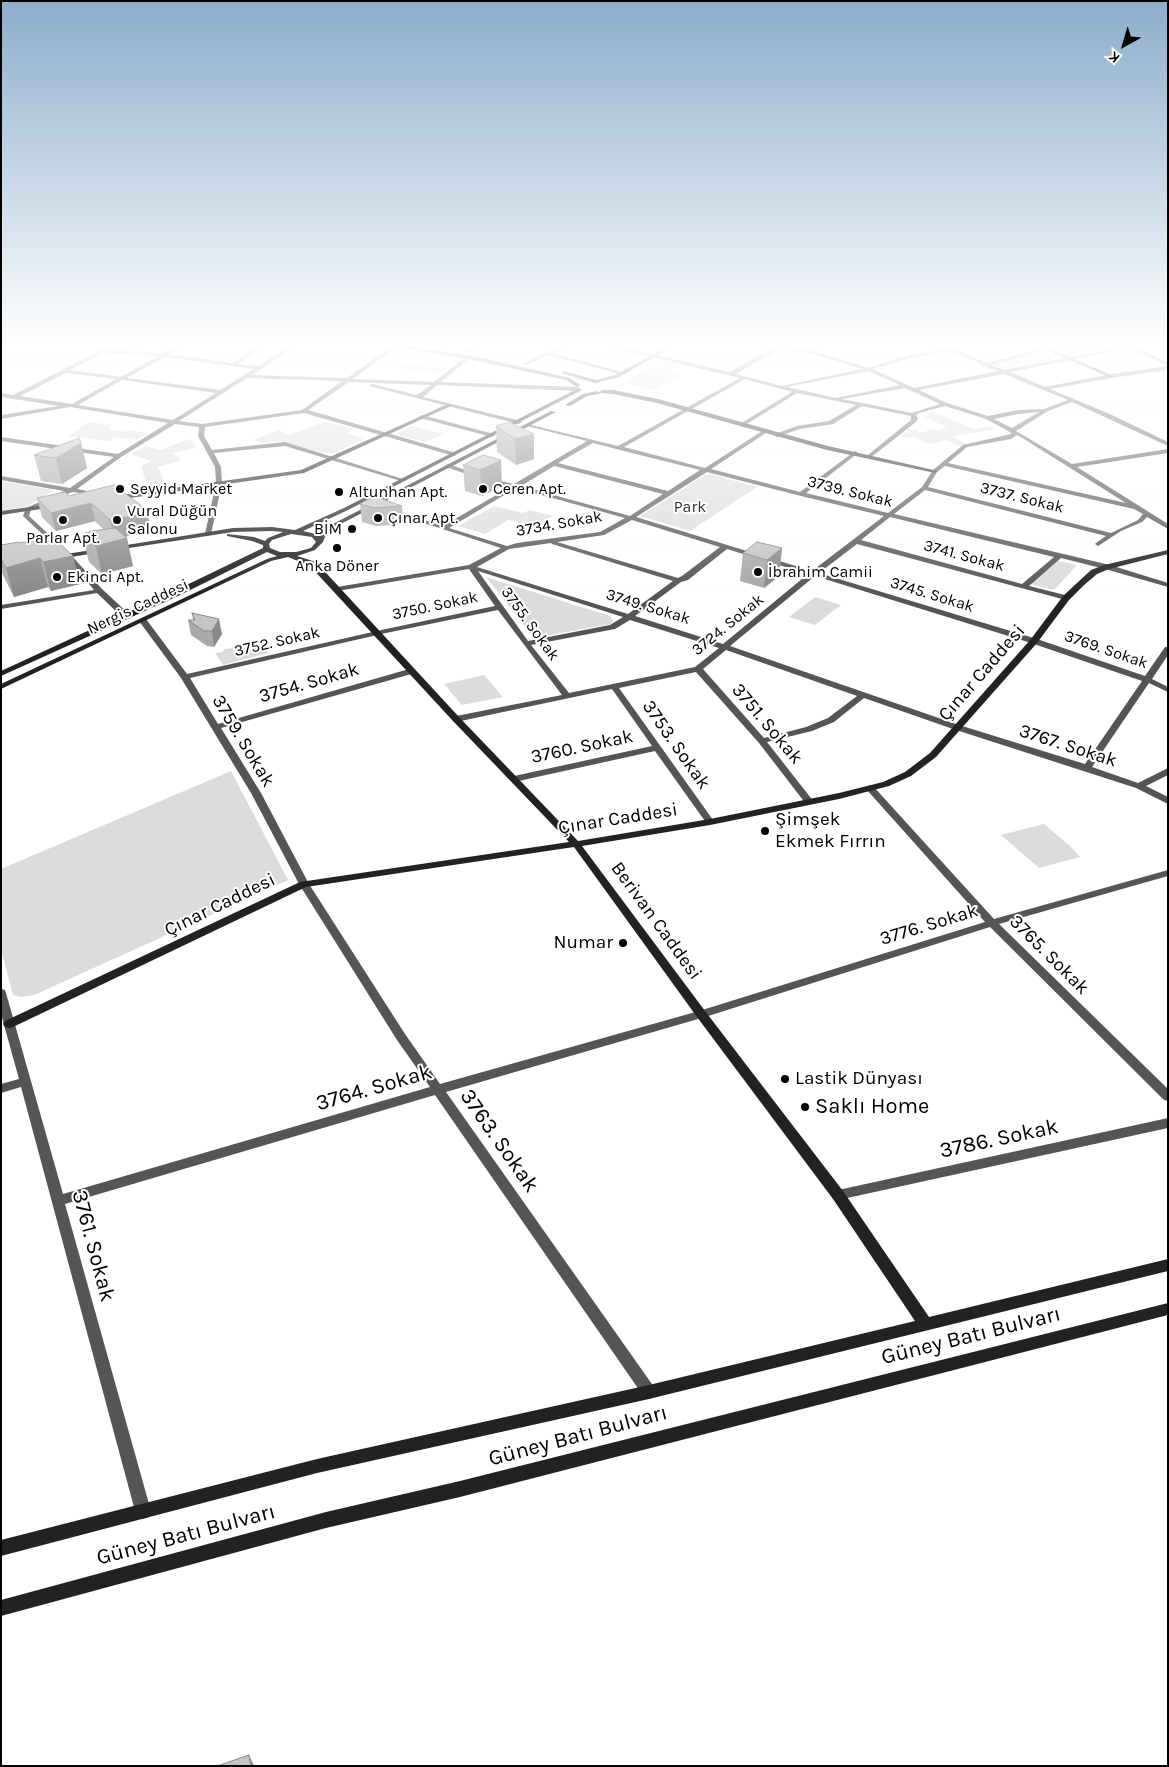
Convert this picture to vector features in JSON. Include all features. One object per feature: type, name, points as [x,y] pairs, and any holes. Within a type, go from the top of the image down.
[{"type":"street","points":[[28,509],[73,489],[119,456],[164,428]]},
{"type":"street","points":[[202,428],[201,436],[218,467],[220,483],[208,534]]},
{"type":"street","points":[[365,428],[454,454]]},
{"type":"street","points":[[95,501],[302,472],[396,428]]},
{"type":"street","points":[[467,428],[492,435]]},
{"type":"street","points":[[296,532],[346,509],[506,428]]},
{"type":"street","points":[[320,571],[318,562],[319,544],[323,533],[522,428]]},
{"type":"street","name":"3739. Sokak","points":[[543,428],[801,494],[1107,567],[1168,585]]},
{"type":"street","points":[[618,448],[652,428]]},
{"type":"street","points":[[751,428],[935,471]]},
{"type":"street","points":[[776,435],[795,428]]},
{"type":"street","points":[[870,456],[904,428]]},
{"type":"street","points":[[1010,428],[1168,527]]},
{"type":"street","points":[[1136,428],[1168,444]]},
{"type":"street","name":"3724. Sokak","points":[[456,719],[615,688],[698,669],[813,574],[924,488],[935,471],[965,446],[1007,438],[1014,435],[1013,430]]},
{"type":"street","name":"3734. Sokak","points":[[338,589],[471,567],[507,548],[602,534],[670,494],[764,432]]},
{"type":"street","points":[[1,439],[119,456]]},
{"type":"street","points":[[444,528],[592,441]]},
{"type":"street","points":[[211,452],[280,444],[402,480]]},
{"type":"street","points":[[1072,466],[1168,451]]},
{"type":"street","points":[[801,494],[855,453]]},
{"type":"street","points":[[554,464],[670,494]]},
{"type":"street","points":[[944,464],[1144,511]]},
{"type":"street","name":"3745. Sokak","points":[[448,466],[631,518],[724,548],[1034,640]]},
{"type":"street","points":[[1,478],[73,489],[115,498]]},
{"type":"street","name":"3737. Sokak","points":[[924,488],[1112,535]]},
{"type":"street","points":[[1,513],[57,506]]},
{"type":"street","points":[[372,506],[507,548]]},
{"type":"street","points":[[28,509],[26,516],[68,555],[99,591],[127,617]]},
{"type":"street","points":[[1098,544],[1140,520],[1144,511]]},
{"type":"street","points":[[49,558],[233,530],[272,528],[314,535],[319,544]]},
{"type":"street","name":"Nergis Caddesi","points":[[1,674],[127,617],[266,546],[270,539],[276,536],[296,532]]},
{"type":"street","name":"Berivan Caddesi","points":[[208,534],[254,539],[272,552],[305,560],[320,571],[456,719],[576,844],[630,914],[701,1014],[838,1195],[925,1323]]},
{"type":"street","points":[[548,541],[678,580]]},
{"type":"street","name":"3741. Sokak","points":[[855,541],[1066,598]]},
{"type":"street","name":"Nergis Caddesi","points":[[1,687],[269,560],[306,552],[319,544]]},
{"type":"street","points":[[526,644],[612,628],[678,580],[685,578],[724,548]]},
{"type":"street","name":"Çınar Caddesi","points":[[9,1024],[304,884],[576,844],[710,822],[886,784],[908,774],[933,755],[1034,640],[1066,598],[1094,572],[1168,552]]},
{"type":"street","points":[[1023,587],[1058,556]]},
{"type":"street","name":"3755. Sokak","points":[[471,567],[526,644],[567,696]]},
{"type":"street","name":"3749. Sokak","points":[[471,567],[726,647],[956,727]]},
{"type":"street","points":[[1,607],[99,591]]},
{"type":"street","name":"3750. Sokak","points":[[376,633],[500,607]]},
{"type":"street","name":"3759. Sokak","points":[[143,621],[185,677],[215,726],[256,793],[304,884]]},
{"type":"street","name":"3752. Sokak","points":[[185,677],[376,633]]},
{"type":"street","name":"3769. Sokak","points":[[1034,640],[1146,679],[1168,690]]},
{"type":"street","points":[[1087,768],[1168,649]]},
{"type":"street","name":"3751. Sokak","points":[[698,669],[762,740],[809,802]]},
{"type":"street","name":"3754. Sokak","points":[[215,726],[412,671]]},
{"type":"street","name":"3753. Sokak","points":[[615,688],[710,822]]},
{"type":"street","points":[[762,740],[809,730],[831,720],[863,695]]},
{"type":"street","name":"3767. Sokak","points":[[956,727],[1139,786],[1168,801]]},
{"type":"street","name":"3760. Sokak","points":[[514,779],[657,748]]},
{"type":"street","points":[[1139,786],[1168,771]]},
{"type":"street","name":"3765. Sokak","points":[[870,788],[992,923],[1168,1097]]},
{"type":"street","name":"3776. Sokak","points":[[701,1014],[992,923],[1168,873]]},
{"type":"street","name":"3763. Sokak","points":[[304,884],[402,1037],[649,1392]]},
{"type":"street","name":"3761. Sokak","points":[[1,993],[144,1511]]},
{"type":"street","name":"3764. Sokak","points":[[58,1201],[701,1014]]},
{"type":"street","points":[[1,1089],[25,1081]]},
{"type":"street","name":"3786. Sokak","points":[[838,1195],[1168,1123]]},
{"type":"street","name":"Güney Batı Bulvarı","points":[[1,1548],[317,1466],[649,1392],[1168,1265]]},
{"type":"street","name":"Güney Batı Bulvarı","points":[[1,1608],[326,1520],[460,1490],[1168,1309]]},
{"type":"green space","points":[[79,428],[109,428],[126,432],[129,430],[148,433],[136,440],[115,437],[109,441],[68,436]]},
{"type":"green space","points":[[308,428],[352,428],[354,429],[346,433],[365,438],[333,453],[324,453],[279,441],[261,443],[253,440],[279,430],[290,435]]},
{"type":"green space","points":[[407,428],[422,428],[444,434],[425,442],[395,434]]},
{"type":"green space","points":[[932,428],[938,430],[993,428],[995,430],[953,436],[966,444],[958,446],[947,440],[930,444],[914,437],[906,438],[901,436],[910,429],[922,433]]},
{"type":"green space","points":[[189,439],[197,447],[173,453],[182,460],[158,467],[166,486],[148,489],[141,466],[151,461],[131,454],[146,446],[160,450]]},
{"type":"green space","name":"Park","points":[[705,475],[714,475],[757,487],[690,531],[640,516]]},
{"type":"green space","points":[[1,481],[54,490],[28,506],[1,511]]},
{"type":"green space","points":[[494,506],[523,513],[530,510],[553,516],[535,526],[508,520],[485,534],[458,526]]},
{"type":"green space","points":[[1058,561],[1077,565],[1054,590],[1031,584]]},
{"type":"green space","points":[[486,577],[610,616],[613,621],[611,624],[534,638]]},
{"type":"green space","points":[[815,597],[841,605],[815,625],[789,617]]},
{"type":"green space","points":[[260,640],[268,653],[223,665],[215,653],[223,652],[224,649],[257,646]]},
{"type":"green space","points":[[484,675],[503,697],[462,705],[444,684]]},
{"type":"green space","points":[[231,771],[288,880],[34,995],[21,997],[13,995],[1,950],[1,869]]},
{"type":"green space","points":[[1044,824],[1080,857],[1039,868],[1001,835]]},
{"type":"building","points":[[500,428],[522,428],[534,434],[515,439]]},
{"type":"building","points":[[79,438],[81,443],[56,458],[34,455]]},
{"type":"building","points":[[483,455],[501,460],[480,470],[463,465]]},
{"type":"building","points":[[114,485],[147,510],[133,516],[110,520],[91,503],[51,513],[37,498],[65,492],[69,496]]},
{"type":"building","points":[[374,496],[402,506],[374,508],[360,504]]},
{"type":"building","points":[[115,528],[127,538],[96,546],[82,534],[92,531]]},
{"type":"building","points":[[53,537],[73,556],[43,562],[40,558],[6,568],[1,559],[1,545]]},
{"type":"building","points":[[757,542],[782,548],[767,560],[743,553]]},
{"type":"building","points":[[192,613],[219,619],[212,631],[204,631],[188,620],[195,620]]},
{"type":"building","points":[[249,1755],[251,1766],[217,1766]]},
{"type":"place","name":"Seyyid Market","points":[[120,489]]},
{"type":"place","name":"Ceren Apt.","points":[[483,489]]},
{"type":"place","name":"Altunhan Apt.","points":[[339,492]]},
{"type":"place","name":"Çınar Apt.","points":[[378,518]]},
{"type":"place","name":"Parlar Apt.","points":[[63,520]]},
{"type":"place","name":"Vural Düğün Salonu","points":[[117,520]]},
{"type":"place","name":"BİM","points":[[352,529]]},
{"type":"place","name":"Anka Döner","points":[[337,548]]},
{"type":"place","name":"İbrahim Camii","points":[[758,572]]},
{"type":"place","name":"Ekinci Apt.","points":[[57,577]]},
{"type":"place","name":"Şimşek Ekmek Fırrın","points":[[765,831]]},
{"type":"place","name":"Numar","points":[[623,943]]},
{"type":"place","name":"Lastik Dünyası","points":[[785,1079]]},
{"type":"place","name":"Saklı Home","points":[[805,1107]]}]
